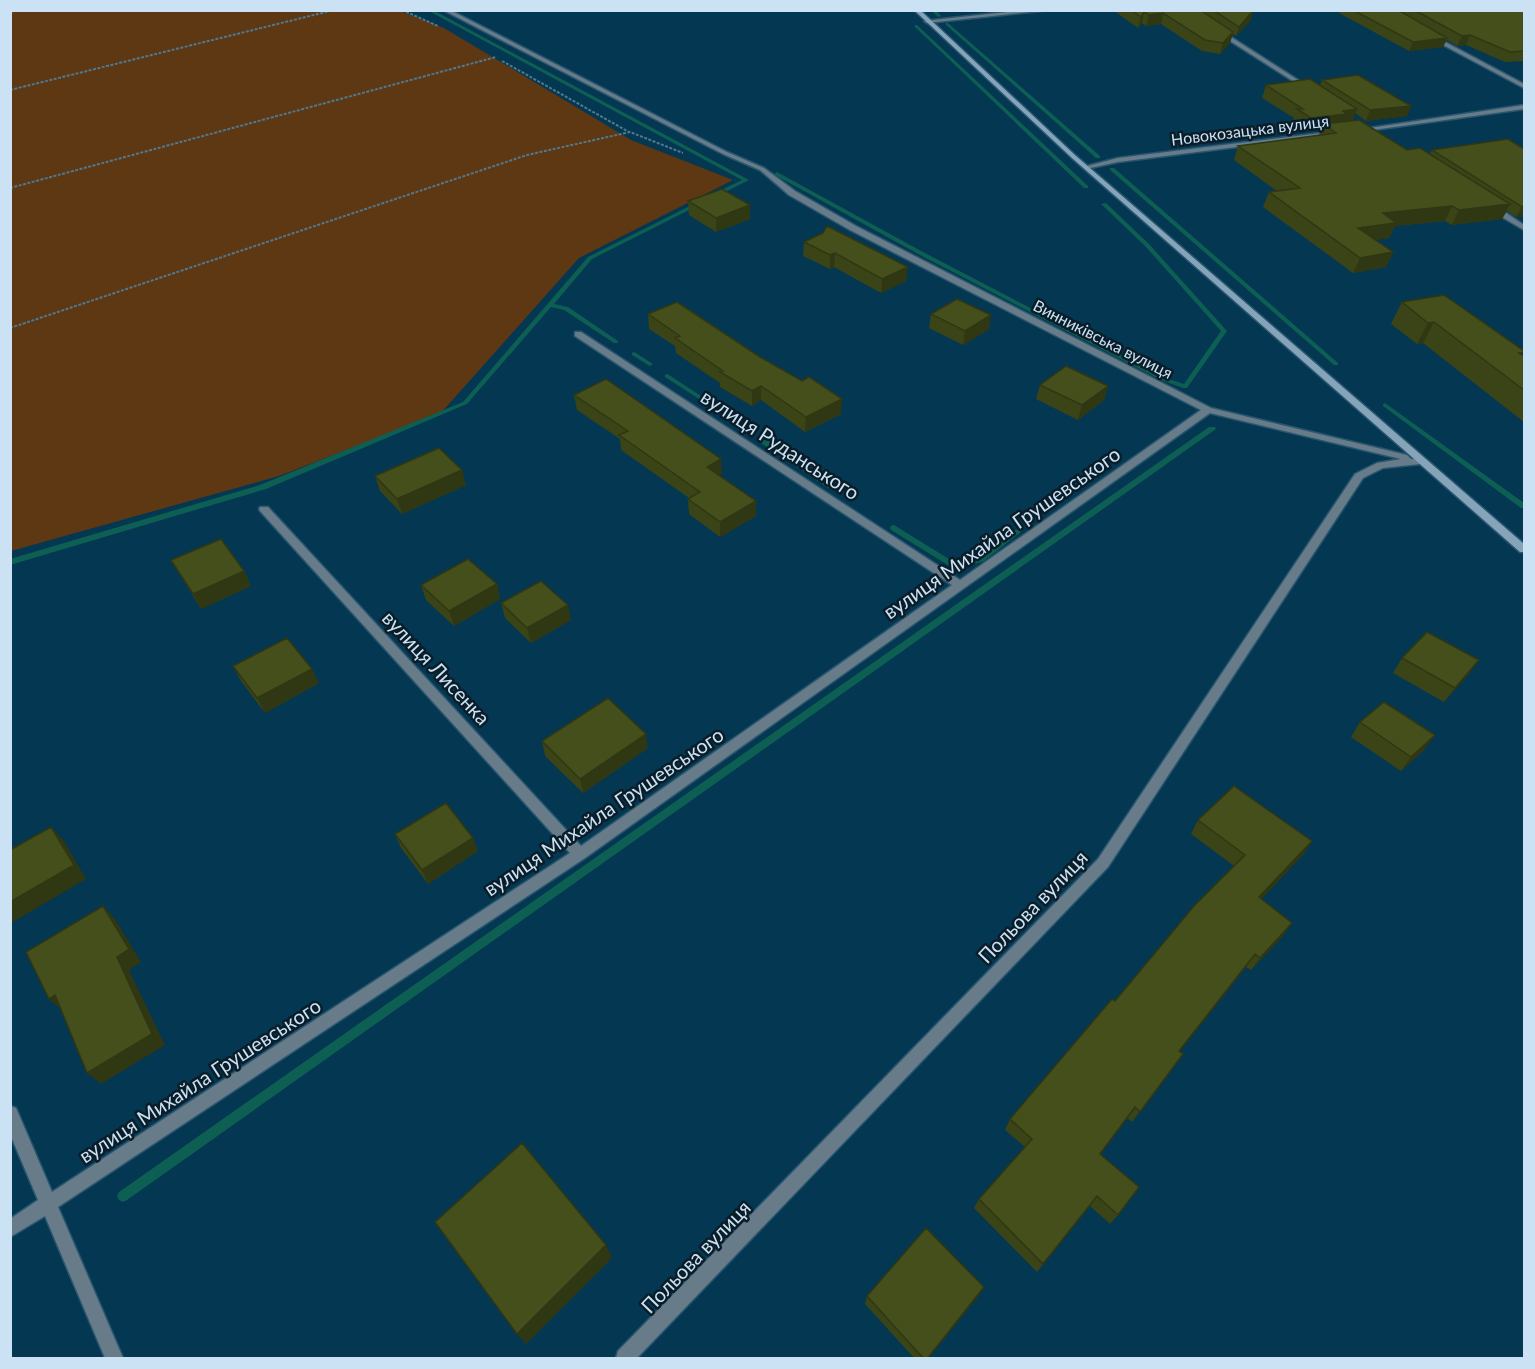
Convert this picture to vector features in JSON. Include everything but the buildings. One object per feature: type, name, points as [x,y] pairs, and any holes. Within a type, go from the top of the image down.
[{"type":"main road","name":"Винниківська вулиця","points":[[916,10],[1086,167],[1420,461],[1524,549]]},
{"type":"street","name":"Винниківська вулиця","points":[[445,10],[725,153],[762,169],[792,193],[853,228],[1208,410],[1420,461]]},
{"type":"street","points":[[927,21],[1047,10]]},
{"type":"street","points":[[1215,29],[1312,92]]},
{"type":"street","points":[[1422,32],[1524,86]]},
{"type":"street","name":"Новокозацька вулиця","points":[[1348,132],[1524,107]]},
{"type":"street","points":[[1361,123],[1380,135]]},
{"type":"street","name":"Новокозацька вулиця","points":[[1086,167],[1118,160],[1325,134]]},
{"type":"street","points":[[1487,204],[1524,228]]},
{"type":"street","name":"вулиця Руданського","points":[[578,334],[962,586]]},
{"type":"street","name":"вулиця Михайла Грушевського","points":[[10,1229],[580,854],[1208,410]]},
{"type":"street","name":"Польова вулиця","points":[[625,1359],[1103,863],[1359,476],[1368,469],[1383,464],[1420,461]]},
{"type":"street","name":"вулиця Лисенка","points":[[264,509],[580,854]]},
{"type":"street","points":[[10,1114],[114,1359]]},
{"type":"path","points":[[10,12],[19,10]]},
{"type":"path","points":[[10,90],[334,10]]},
{"type":"path","points":[[402,10],[443,29]]},
{"type":"path","points":[[490,53],[630,132],[683,153]]},
{"type":"path","points":[[10,188],[496,57]]},
{"type":"path","points":[[10,328],[527,155],[630,132]]},
{"type":"shaded area","points":[[11,11],[400,11],[444,28],[631,140],[733,180],[579,258],[440,414],[279,476],[11,551]]},
{"type":"waterway","points":[[429,10],[746,180],[713,196]]},
{"type":"waterway","points":[[933,10],[939,16]]},
{"type":"waterway","points":[[947,24],[1098,157]]},
{"type":"waterway","points":[[916,26],[1086,187]]},
{"type":"waterway","points":[[1112,169],[1336,364]]},
{"type":"waterway","points":[[777,174],[969,278],[1163,379],[1185,387],[1224,331],[1147,245],[1104,204]]},
{"type":"waterway","points":[[549,305],[590,258],[698,204]]},
{"type":"waterway","points":[[10,562],[263,487],[465,403],[549,305]]},
{"type":"waterway","points":[[549,305],[566,308],[616,342]]},
{"type":"waterway","points":[[634,354],[650,364]]},
{"type":"waterway","points":[[667,376],[701,398]]},
{"type":"waterway","points":[[1385,405],[1524,506]]},
{"type":"waterway","points":[[713,406],[746,429]]},
{"type":"waterway","points":[[123,1196],[1212,429]]},
{"type":"waterway","points":[[761,439],[831,486]]},
{"type":"waterway","points":[[894,528],[956,567],[981,559],[1017,532]]}]
